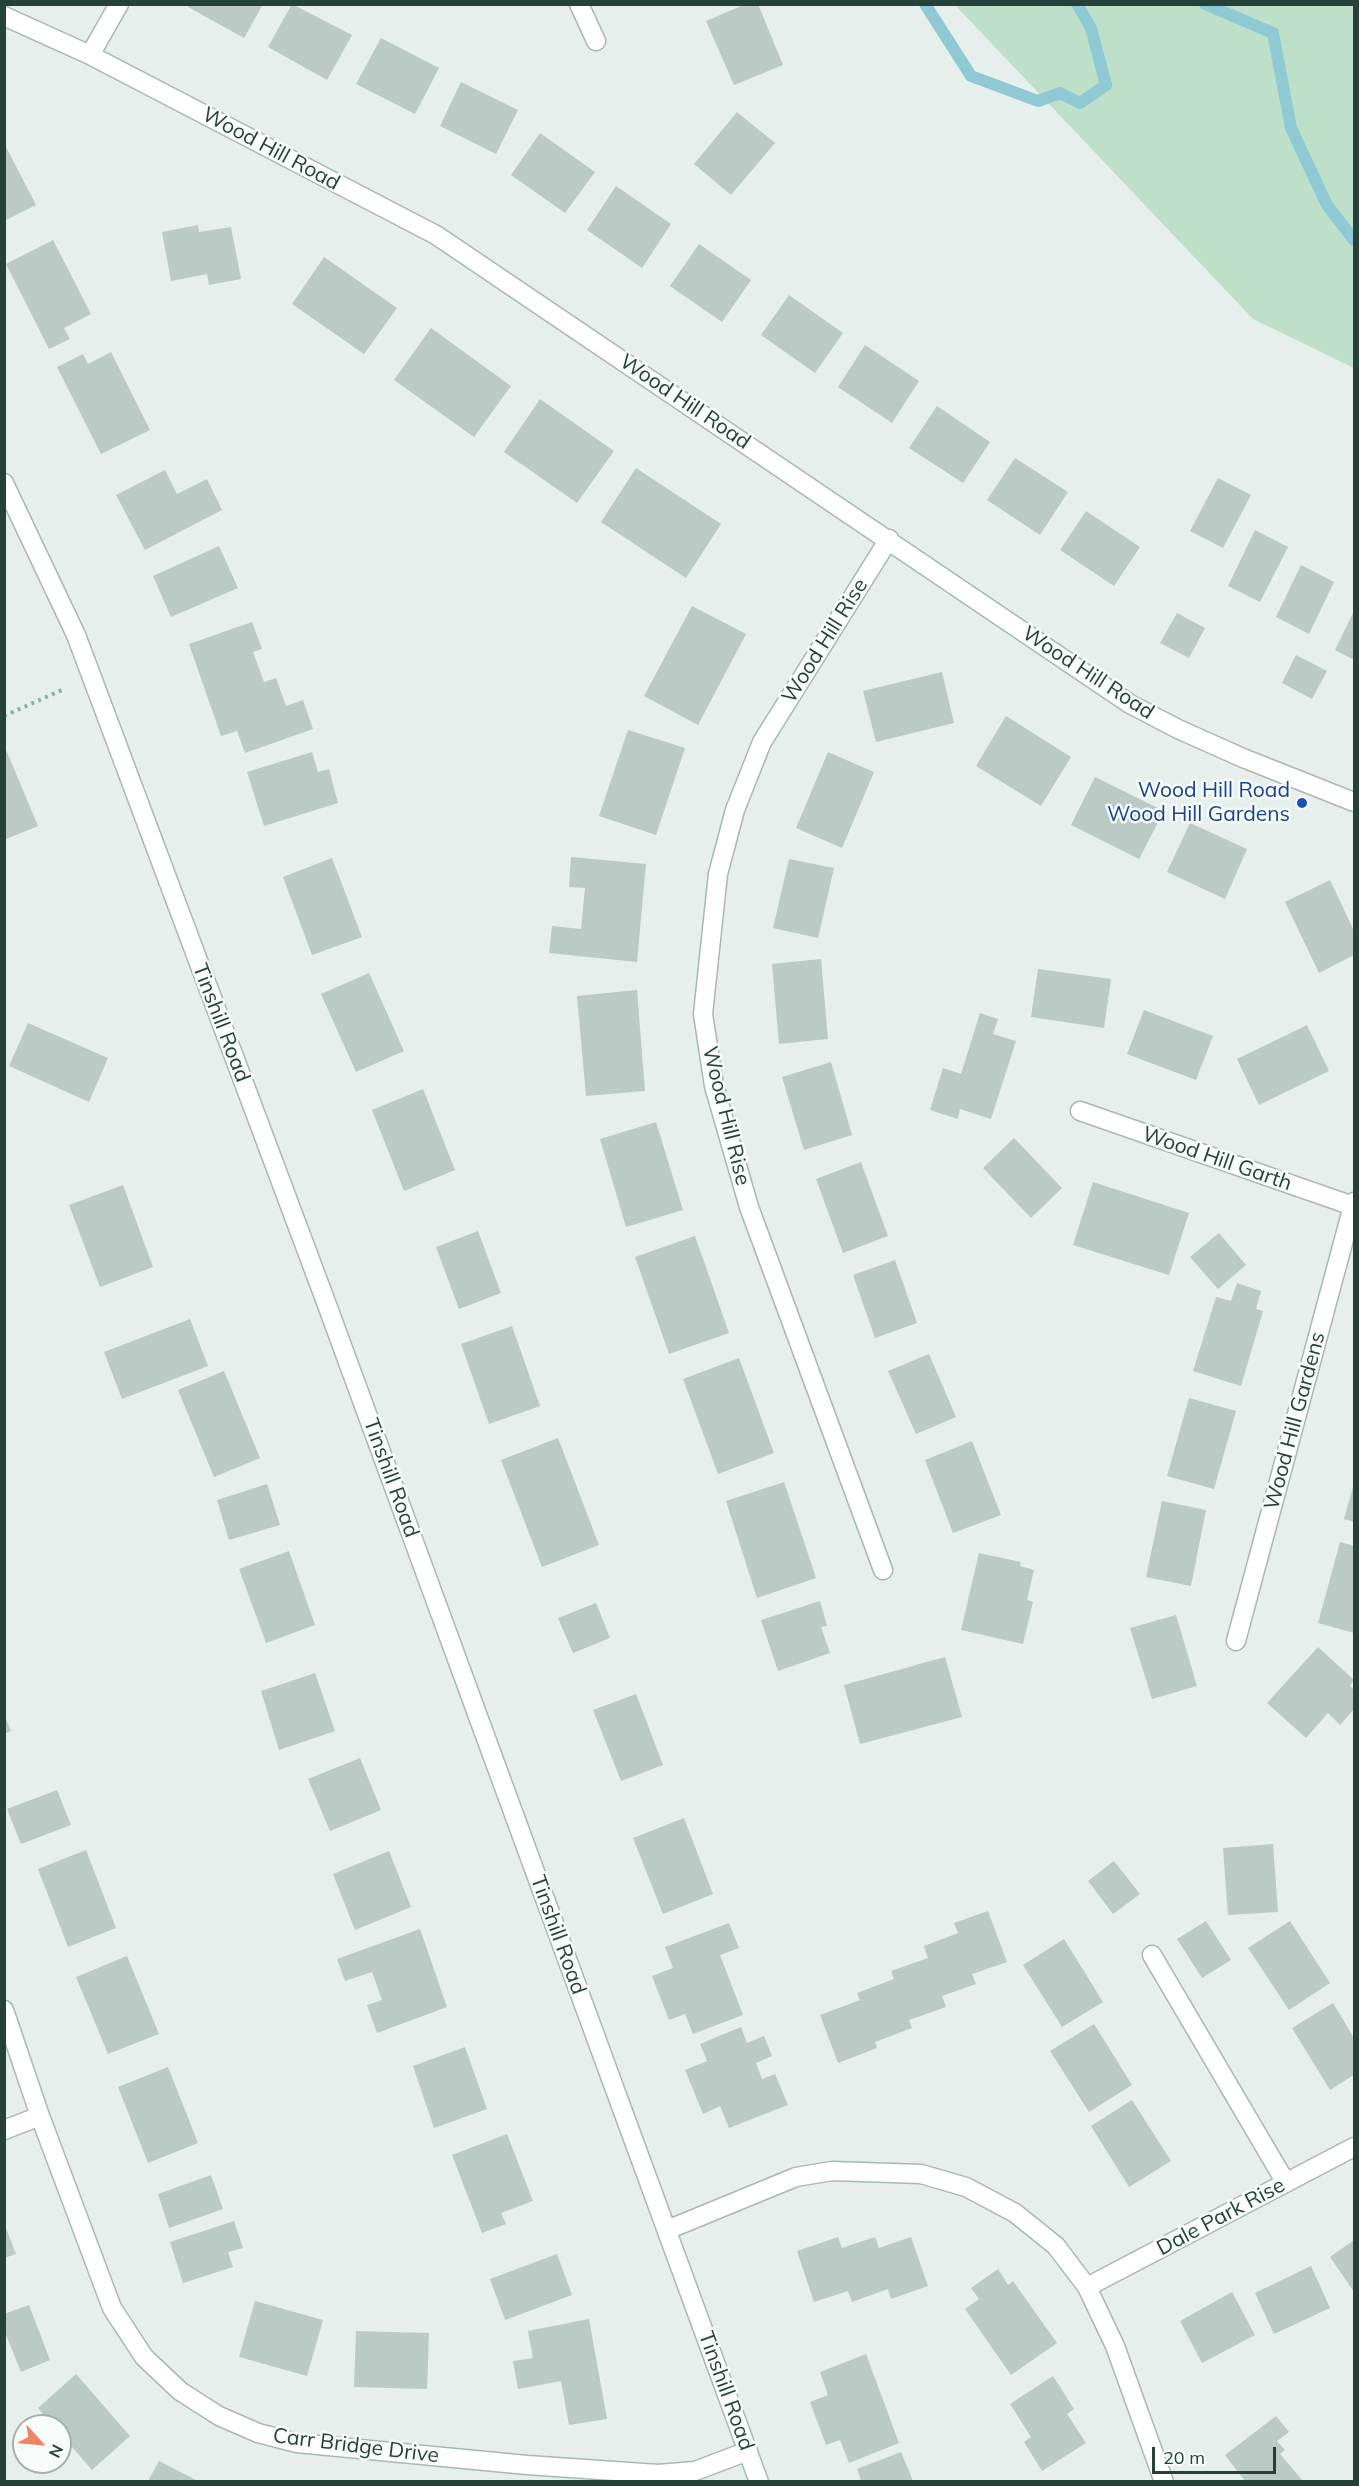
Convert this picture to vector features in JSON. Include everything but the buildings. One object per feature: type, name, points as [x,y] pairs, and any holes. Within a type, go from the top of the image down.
[{"type":"street","points":[[90,55],[119,4]]},
{"type":"street","points":[[579,4],[596,41]]},
{"type":"street","name":"Wood Hill Road","points":[[4,16],[90,55],[436,235],[1130,704],[1210,744],[1354,802]]},
{"type":"street","name":"Tinshill Road","points":[[4,483],[76,635],[92,677],[323,1294],[759,2481]]},
{"type":"street","name":"Wood Hill Rise","points":[[883,1570],[749,1207],[714,1086],[703,1014],[718,874],[739,800],[762,742],[889,539]]},
{"type":"street","name":"Wood Hill Garth","points":[[1080,1111],[1354,1204]]},
{"type":"street","name":"Wood Hill Gardens","points":[[1236,1641],[1354,1204]]},
{"type":"street","points":[[1152,1955],[1286,2183]]},
{"type":"street","name":"Carr Bridge Drive","points":[[4,2010],[40,2116],[112,2308],[144,2357],[180,2391],[219,2416],[258,2433],[297,2443],[527,2465],[658,2474],[695,2471],[748,2451]]},
{"type":"street","points":[[4,2130],[40,2116]]},
{"type":"street","name":"Dale Park Rise","points":[[1088,2287],[1354,2147]]},
{"type":"street","points":[[667,2230],[796,2177],[831,2171],[921,2174],[966,2187],[1014,2213],[1056,2246],[1088,2287],[1115,2346],[1164,2481]]},
{"type":"path","points":[[4,716],[92,677]]},
{"type":"green space","points":[[955,5],[1354,5],[1354,368],[1253,319]]},
{"type":"waterway","points":[[925,4],[971,76],[1038,101],[1060,93],[1080,103],[1106,85],[1091,28],[1077,4]]},
{"type":"waterway","points":[[1205,4],[1273,33],[1291,128],[1327,205],[1354,240]]},
{"type":"place","name":"Wood Hill Road Wood Hill Gardens","points":[[1302,803]]}]
